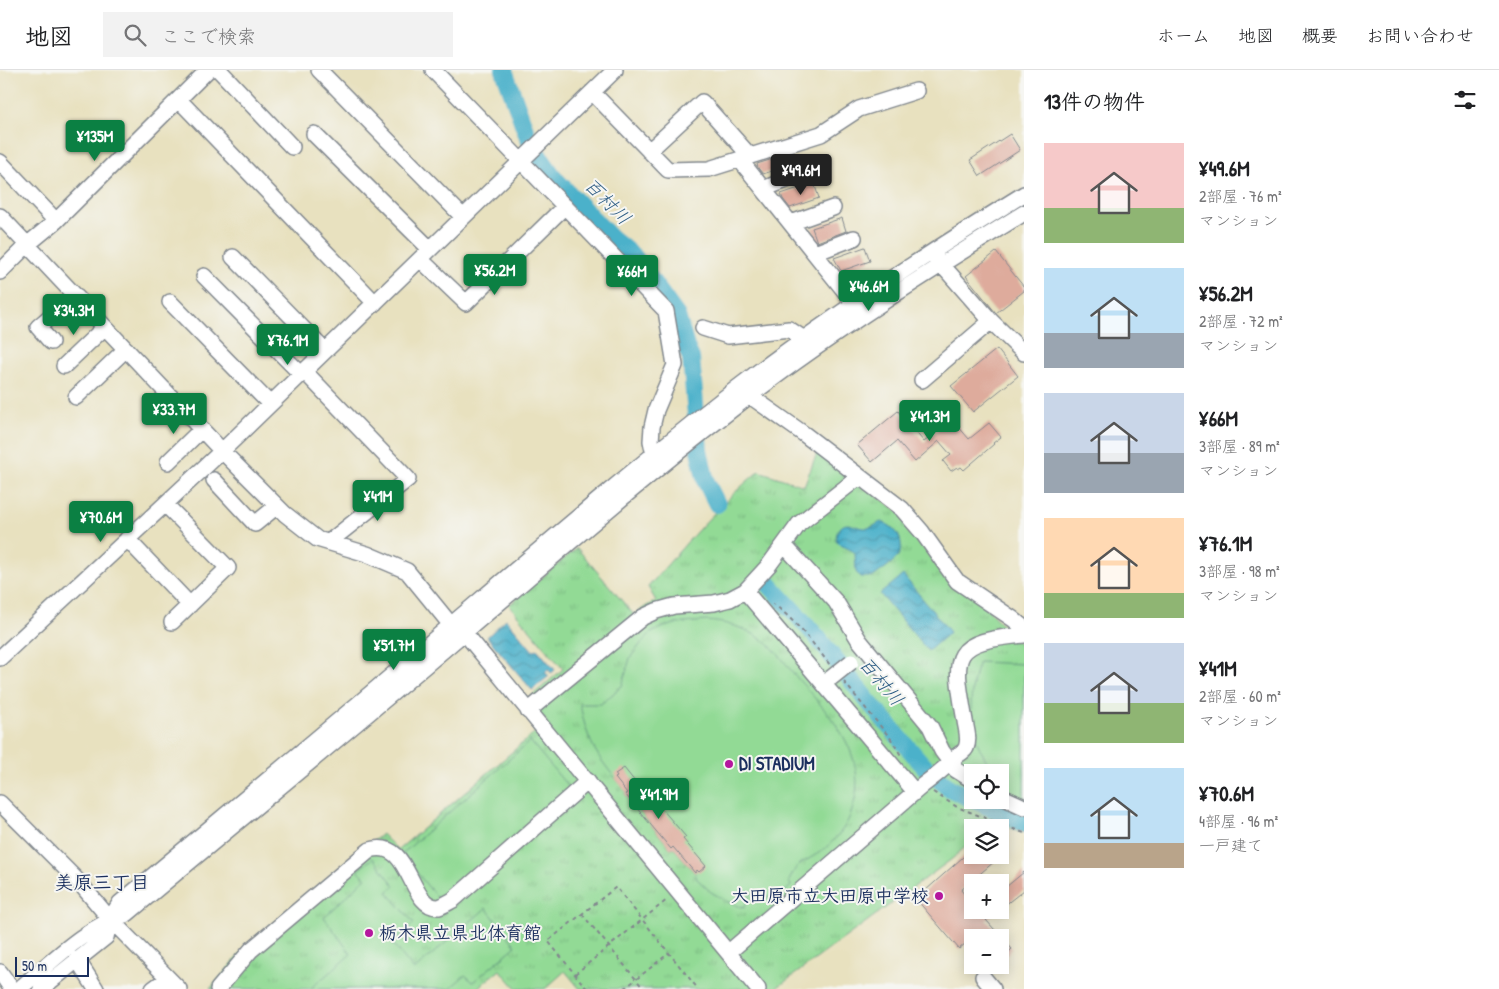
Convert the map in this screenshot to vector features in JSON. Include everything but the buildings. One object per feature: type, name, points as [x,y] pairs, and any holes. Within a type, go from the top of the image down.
[{"type":"street","points":[[0,272],[56,220],[208,70]]},
{"type":"street","points":[[219,70],[292,147]]},
{"type":"street","points":[[320,70],[463,217]]},
{"type":"street","points":[[433,70],[524,157],[565,206],[666,311],[675,365],[656,410],[652,427],[651,441],[654,455]]},
{"type":"street","points":[[0,658],[222,451],[615,70]]},
{"type":"street","points":[[592,92],[668,170],[709,169],[747,160],[822,134],[859,109],[916,91]]},
{"type":"street","points":[[179,100],[375,303]]},
{"type":"street","points":[[649,151],[702,102],[747,160],[763,188],[855,304]]},
{"type":"street","points":[[314,134],[425,254],[466,303],[565,206]]},
{"type":"street","points":[[0,162],[56,220]]},
{"type":"street","points":[[763,188],[802,174]]},
{"type":"street","points":[[0,972],[14,987],[92,929],[110,919],[127,914],[458,629],[555,554],[686,437],[744,392],[804,339],[930,253],[1024,194]]},
{"type":"street","points":[[791,223],[833,208]]},
{"type":"street","points":[[744,392],[824,342],[942,263],[1024,213]]},
{"type":"street","points":[[0,216],[222,451],[277,506],[317,539],[367,554],[406,570],[588,781],[758,989]]},
{"type":"street","points":[[815,253],[854,238]]},
{"type":"street","points":[[930,253],[942,263],[991,320],[1024,353]]},
{"type":"street","points":[[233,257],[325,350]]},
{"type":"street","points":[[204,276],[408,479],[329,542]]},
{"type":"street","points":[[51,342],[38,327],[75,295]]},
{"type":"street","points":[[170,302],[270,404]]},
{"type":"street","points":[[922,380],[991,320]]},
{"type":"street","points":[[64,366],[105,327]]},
{"type":"street","points":[[703,328],[728,336],[790,329],[804,339]]},
{"type":"street","points":[[76,397],[126,349]]},
{"type":"street","points":[[744,392],[804,434],[902,509],[922,532],[957,581],[1024,628]]},
{"type":"street","points":[[168,462],[202,429]]},
{"type":"street","points":[[458,629],[528,559],[654,455],[686,437]]},
{"type":"street","points":[[528,711],[643,617],[674,606],[730,599],[745,591],[769,565],[799,524],[859,477]]},
{"type":"street","points":[[214,480],[254,524],[277,506]]},
{"type":"street","points":[[165,504],[228,568],[172,622]]},
{"type":"street","points":[[127,539],[190,605]]},
{"type":"street","points":[[784,545],[836,602],[867,649],[930,726],[942,751],[951,764],[964,775]]},
{"type":"street","points":[[745,591],[828,681],[919,788]]},
{"type":"street","points":[[729,952],[919,788],[951,764],[966,748],[968,737],[958,682],[958,662],[962,654],[969,646],[980,642],[1024,635]]},
{"type":"street","points":[[828,681],[867,649]]},
{"type":"street","points":[[218,989],[250,950],[370,850],[385,848],[397,856],[424,901],[432,906],[440,907],[453,900],[588,781]]},
{"type":"street","points":[[1009,800],[1024,807]]},
{"type":"street","points":[[0,803],[6,819],[78,881],[110,919],[179,989]]},
{"type":"street","points":[[41,989],[106,937],[110,919]]},
{"type":"street","points":[[77,959],[96,989]]},
{"type":"street","points":[[983,977],[993,989]]},
{"type":"street","points":[[153,989],[168,978]]},
{"type":"path","points":[[919,788],[957,807],[1024,833]]},
{"type":"path","points":[[587,989],[548,941],[616,887],[698,989]]},
{"type":"path","points":[[575,974],[678,891]]},
{"type":"path","points":[[582,914],[644,989]]},
{"type":"path","points":[[624,989],[669,953]]},
{"type":"green space","points":[[817,453],[898,511],[1024,649],[1024,833],[1009,828],[1009,819],[964,819],[964,848],[952,859],[775,989],[580,989],[565,971],[545,989],[517,989],[500,970],[476,989],[210,989],[247,946],[382,834],[398,850],[547,722],[527,700],[563,669],[509,605],[577,548],[634,615],[656,601],[648,587],[715,512],[759,471],[804,486]]},
{"type":"green space","name":"DI STADIUM","points":[[706,621],[728,624],[743,629],[773,648],[836,725],[846,741],[853,758],[856,776],[856,795],[850,816],[834,840],[797,867],[789,881],[791,886],[777,899],[752,892],[744,908],[728,902],[711,892],[697,879],[695,873],[673,847],[671,849],[625,794],[627,792],[609,771],[591,742],[580,704],[601,704],[622,686],[630,658],[651,633],[675,624]]},
{"type":"green space","points":[[979,662],[1024,664],[1024,805],[1009,791],[1009,764],[989,764],[975,736],[971,699]]},
{"type":"green space","points":[[530,741],[571,790],[442,904],[402,854]]},
{"type":"green space","name":"栃木県立県北体育館","points":[[373,858],[395,886],[387,892],[414,923],[392,943],[414,970],[486,908],[516,946],[473,982],[465,975],[449,989],[310,989],[351,954],[324,917],[366,878],[358,870]]},
{"type":"water","points":[[881,522],[895,530],[900,540],[900,551],[893,562],[873,577],[860,577],[856,572],[855,553],[838,543],[836,538],[837,532],[847,524],[868,528]]},
{"type":"water","points":[[903,575],[950,632],[928,651],[880,594]]},
{"type":"water","points":[[506,619],[533,651],[537,649],[555,670],[551,673],[548,669],[545,672],[549,676],[532,690],[487,637]]},
{"type":"waterway","name":"百村川","points":[[504,70],[532,146],[555,179],[611,238],[635,258],[677,316],[691,358],[699,450],[706,482],[717,504]]},
{"type":"waterway","name":"百村川","points":[[766,581],[817,637],[867,700],[923,765],[949,788],[964,795]]},
{"type":"waterway","name":"百村川","points":[[994,809],[1024,823]]},
{"type":"place","name":"DI STADIUM","points":[[729,764]]},
{"type":"place","name":"大田原市立大田原中学校","points":[[939,896]]},
{"type":"place","name":"栃木県立県北体育館","points":[[369,933]]},
{"type":"district","name":"美原三丁目","points":[[102,882]]}]
